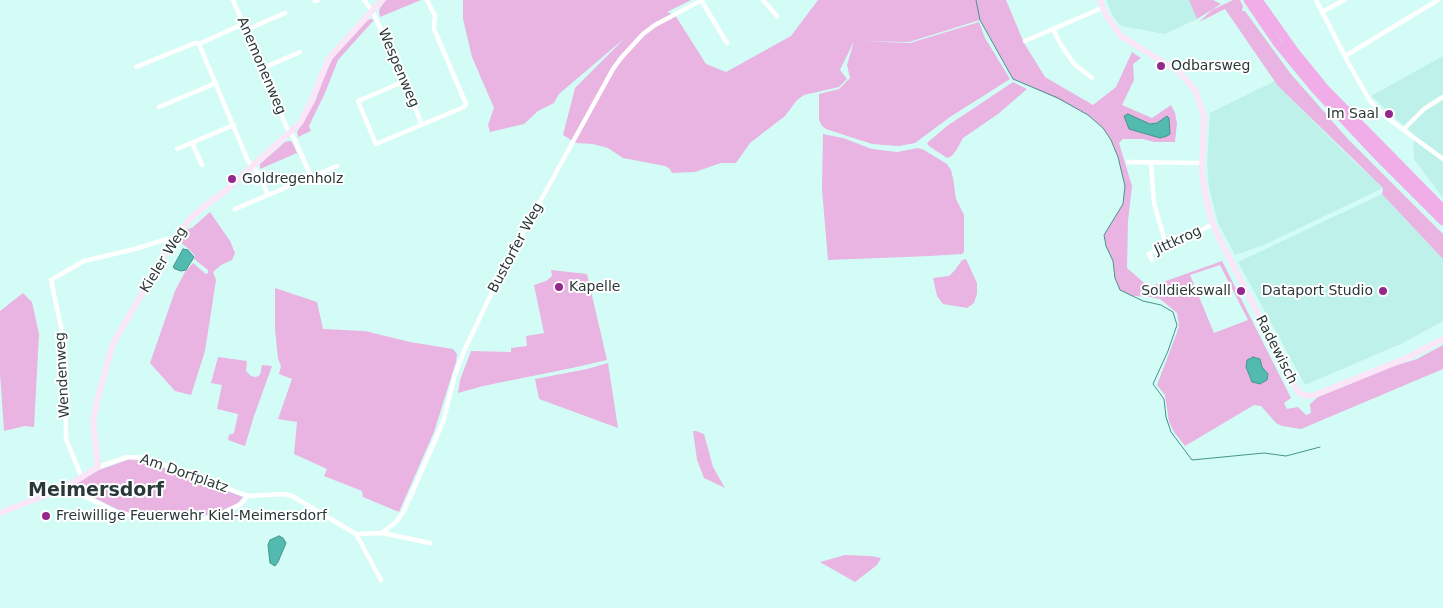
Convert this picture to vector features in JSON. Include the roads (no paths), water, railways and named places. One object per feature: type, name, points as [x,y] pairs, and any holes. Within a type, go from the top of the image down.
[{"type":"highway","points":[[1248,0],[1278,44],[1314,89],[1443,221]]},
{"type":"highway","points":[[1258,0],[1295,52],[1326,90],[1443,209]]},
{"type":"street","name":"Anemonenweg","points":[[232,0],[286,128],[295,140],[311,177]]},
{"type":"street","name":"Wespenweg","points":[[364,0],[387,38],[422,125]]},
{"type":"street","name":"Kieler Weg","points":[[98,467],[93,422],[111,350],[172,242],[196,214],[224,192],[300,123],[330,58],[382,0]]},
{"type":"street","points":[[405,82],[358,102],[376,144],[464,107],[466,104],[434,29],[434,16],[427,0]]},
{"type":"street","points":[[702,0],[727,43]]},
{"type":"street","name":"Bustorfer Weg","points":[[382,533],[396,522],[404,511],[443,422],[455,375],[468,342],[504,267],[613,69],[643,34],[702,0]]},
{"type":"street","points":[[763,0],[777,16]]},
{"type":"street","name":"Radewisch","points":[[1100,0],[1102,8],[1113,27],[1121,36],[1145,52],[1175,68],[1186,77],[1200,101],[1204,120],[1202,163],[1204,192],[1213,224],[1296,389],[1304,396],[1315,394],[1409,356],[1443,339]]},
{"type":"street","points":[[1316,0],[1370,101],[1386,117],[1443,159]]},
{"type":"street","points":[[1322,12],[1344,0]]},
{"type":"street","points":[[1345,56],[1438,0]]},
{"type":"street","points":[[1025,41],[1102,8]]},
{"type":"street","points":[[246,30],[284,14]]},
{"type":"street","points":[[136,67],[194,43],[199,44],[243,24]]},
{"type":"street","points":[[1053,29],[1071,59],[1092,78]]},
{"type":"street","points":[[199,44],[248,161],[258,172],[268,195]]},
{"type":"street","points":[[261,69],[300,52]]},
{"type":"street","points":[[159,107],[216,83]]},
{"type":"street","points":[[1404,129],[1424,109],[1443,98]]},
{"type":"street","points":[[177,149],[234,125]]},
{"type":"street","points":[[192,143],[202,165]]},
{"type":"street","points":[[1128,162],[1202,163]]},
{"type":"street","points":[[1151,163],[1154,203],[1166,245]]},
{"type":"street","points":[[235,209],[337,166]]},
{"type":"street","name":"Jittkrog","points":[[1152,260],[1149,254],[1166,245],[1170,247],[1213,224]]},
{"type":"street","name":"Wendenweg","points":[[82,478],[66,439],[65,360],[61,327],[51,280],[84,261],[167,239],[172,242]]},
{"type":"street","name":"Am Dorfplatz","points":[[0,513],[66,487],[98,467],[128,457],[146,458],[248,496],[284,494],[292,496],[356,534]]},
{"type":"street","name":"Am Dorfplatz","points":[[66,487],[116,512],[146,519],[203,519],[214,517],[241,504],[248,496]]},
{"type":"street","points":[[381,580],[356,534],[382,533],[430,543]]},
{"type":"water","points":[[1128,114],[1150,124],[1157,123],[1167,116],[1169,118],[1170,134],[1160,138],[1129,129],[1124,116]]},
{"type":"water","points":[[183,249],[188,250],[194,257],[186,270],[181,271],[173,267]]},
{"type":"water","points":[[1253,357],[1260,359],[1262,367],[1268,374],[1267,380],[1260,384],[1252,382],[1246,367],[1247,360]]},
{"type":"water","points":[[279,536],[286,543],[275,566],[270,563],[268,545],[270,540]]},
{"type":"waterway","points":[[976,0],[980,20],[1013,79],[1058,98],[1088,115],[1103,128],[1111,140],[1118,157],[1125,186],[1123,204],[1104,235],[1106,246],[1113,261],[1115,278],[1120,290],[1143,301],[1161,305],[1173,312],[1177,325],[1153,384],[1164,399],[1166,417],[1171,432],[1192,460],[1264,453],[1286,456],[1320,447]]},
{"type":"place","name":"Odbarsweg","points":[[1161,66]]},
{"type":"place","name":"Im Saal","points":[[1389,114]]},
{"type":"place","name":"Goldregenholz","points":[[232,179]]},
{"type":"place","name":"Kapelle","points":[[559,287]]},
{"type":"place","name":"Solldiekswall","points":[[1241,291]]},
{"type":"place","name":"Dataport Studio","points":[[1383,291]]},
{"type":"place","name":"Freiwillige Feuerwehr Kiel-Meimersdorf","points":[[46,516]]},
{"type":"district","name":"Meimersdorf","points":[[96,491]]}]
